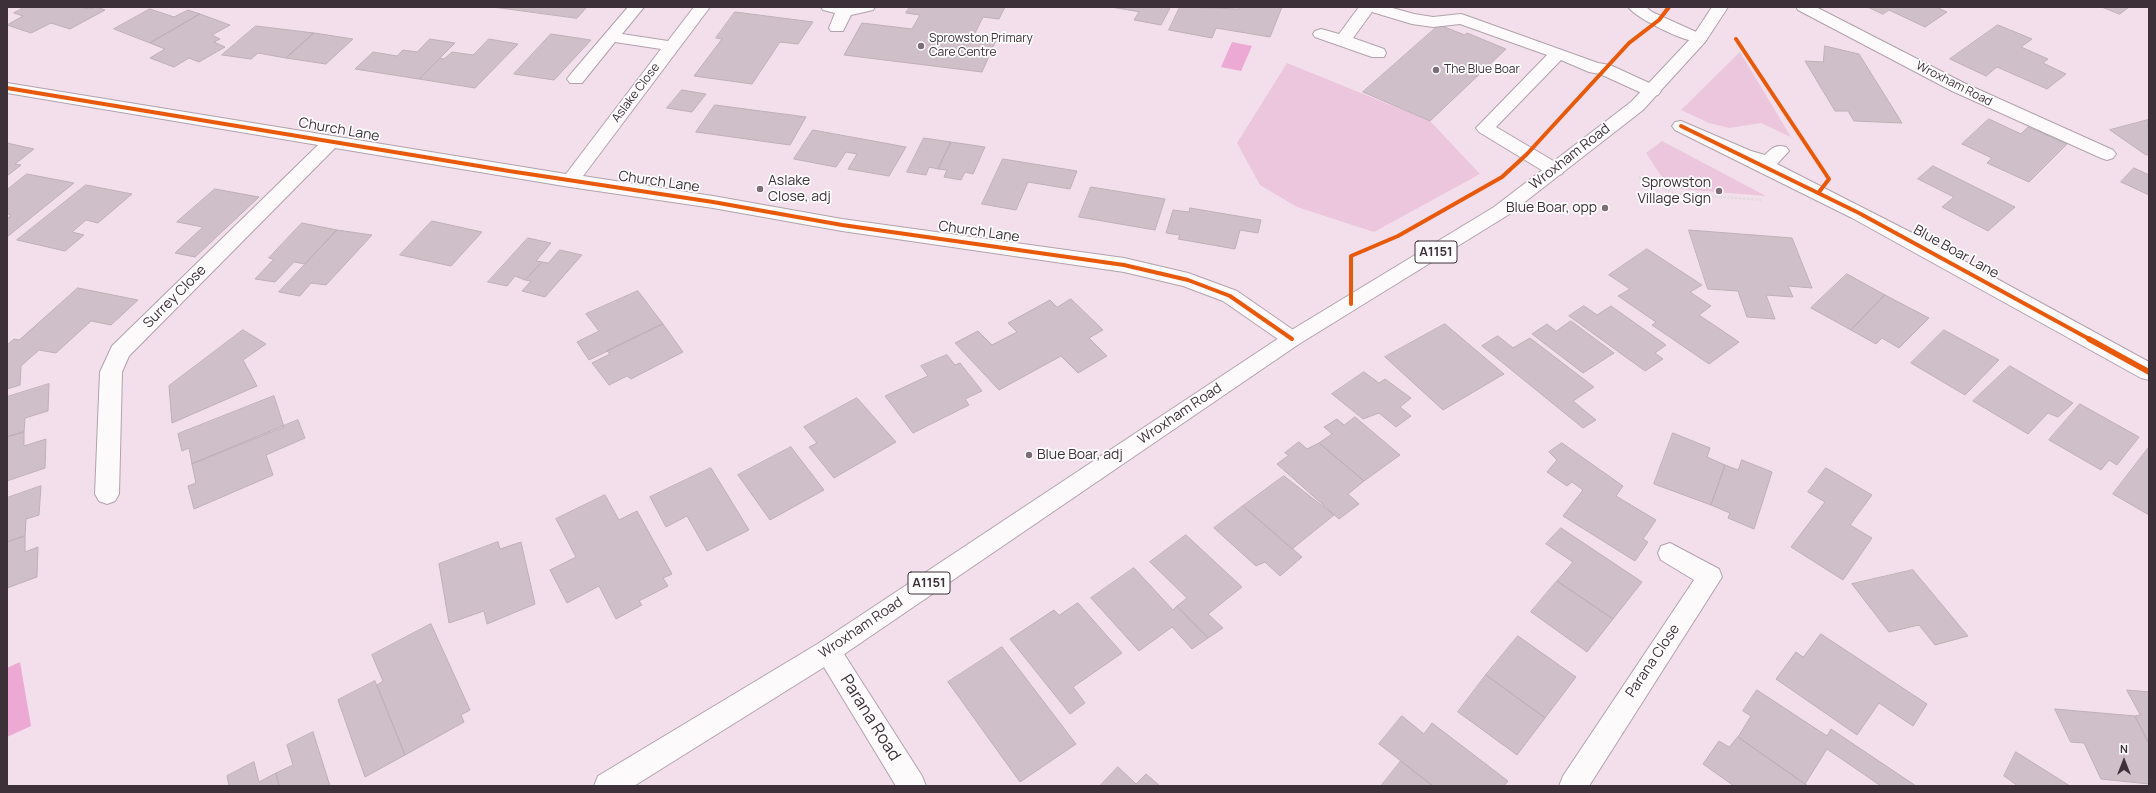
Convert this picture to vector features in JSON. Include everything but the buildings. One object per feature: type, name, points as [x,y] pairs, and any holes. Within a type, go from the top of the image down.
[{"type":"street","points":[[576,79],[636,7]]},
{"type":"street","name":"Aslake Close","points":[[570,181],[702,7]]},
{"type":"street","points":[[837,28],[837,9],[867,7]]},
{"type":"street","points":[[1343,40],[1367,7]]},
{"type":"street","points":[[1372,7],[1412,19],[1433,22],[1461,19],[1558,53],[1595,68],[1604,69],[1652,91]]},
{"type":"street","points":[[1636,7],[1646,15],[1699,39]]},
{"type":"street","name":"Wroxham Road","points":[[608,786],[828,651],[1292,339],[1501,211],[1637,106],[1699,39],[1720,7]]},
{"type":"street","name":"Wroxham Road","points":[[1804,7],[1958,87],[2107,154]]},
{"type":"street","points":[[1321,34],[1343,40],[1378,53]]},
{"type":"street","points":[[612,37],[671,46]]},
{"type":"street","points":[[1555,170],[1485,128],[1558,53]]},
{"type":"street","name":"Church Lane","points":[[7,88],[570,181],[713,202],[842,225],[1124,265],[1188,280],[1230,296],[1292,339]]},
{"type":"street","name":"Blue Boar Lane","points":[[1681,126],[1749,156],[1852,208],[2149,372]]},
{"type":"street","name":"Surrey Close","points":[[107,494],[111,372],[120,352],[332,141]]},
{"type":"street","name":"Blue Boar Lane","points":[[1749,156],[1768,162],[1780,151]]},
{"type":"street","name":"Parana Close","points":[[1573,786],[1635,689],[1710,577],[1670,553]]},
{"type":"street","name":"Parana Road","points":[[828,651],[912,786]]},
{"type":"path","points":[[1640,177],[1676,194],[1697,196],[1778,201],[1818,192]]},
{"type":"shaded area","points":[[1232,42],[1252,46],[1241,71],[1221,67]]},
{"type":"shaded area","points":[[1740,52],[1791,137],[1761,123],[1729,128],[1709,123],[1681,110]]},
{"type":"shaded area","points":[[1287,63],[1430,121],[1480,174],[1374,232],[1297,207],[1260,185],[1237,143]]},
{"type":"shaded area","points":[[1662,141],[1766,196],[1669,188],[1646,153]]},
{"type":"shaded area","points":[[20,662],[31,726],[7,737],[7,668]]},
{"type":"cycle path","points":[[1351,304],[1351,256],[1398,236],[1502,177],[1527,154],[1629,43],[1659,20],[1669,7]]},
{"type":"cycle path","points":[[1736,39],[1829,179],[1819,192]]},
{"type":"cycle path","points":[[7,88],[509,171],[713,202],[842,225],[1124,265],[1188,280],[1230,296],[1292,339]]},
{"type":"cycle path","points":[[1681,126],[1859,213],[2149,372]]},
{"type":"place","name":"Sprowston Primary Care Centre","points":[[921,46]]},
{"type":"place","name":"The Blue Boar","points":[[1436,70]]},
{"type":"place","name":"Aslake Close, adj","points":[[760,189]]},
{"type":"place","name":"Sprowston Village Sign","points":[[1719,191]]},
{"type":"place","name":"Blue Boar, opp","points":[[1605,208]]},
{"type":"place","name":"Blue Boar, adj","points":[[1029,455]]}]
